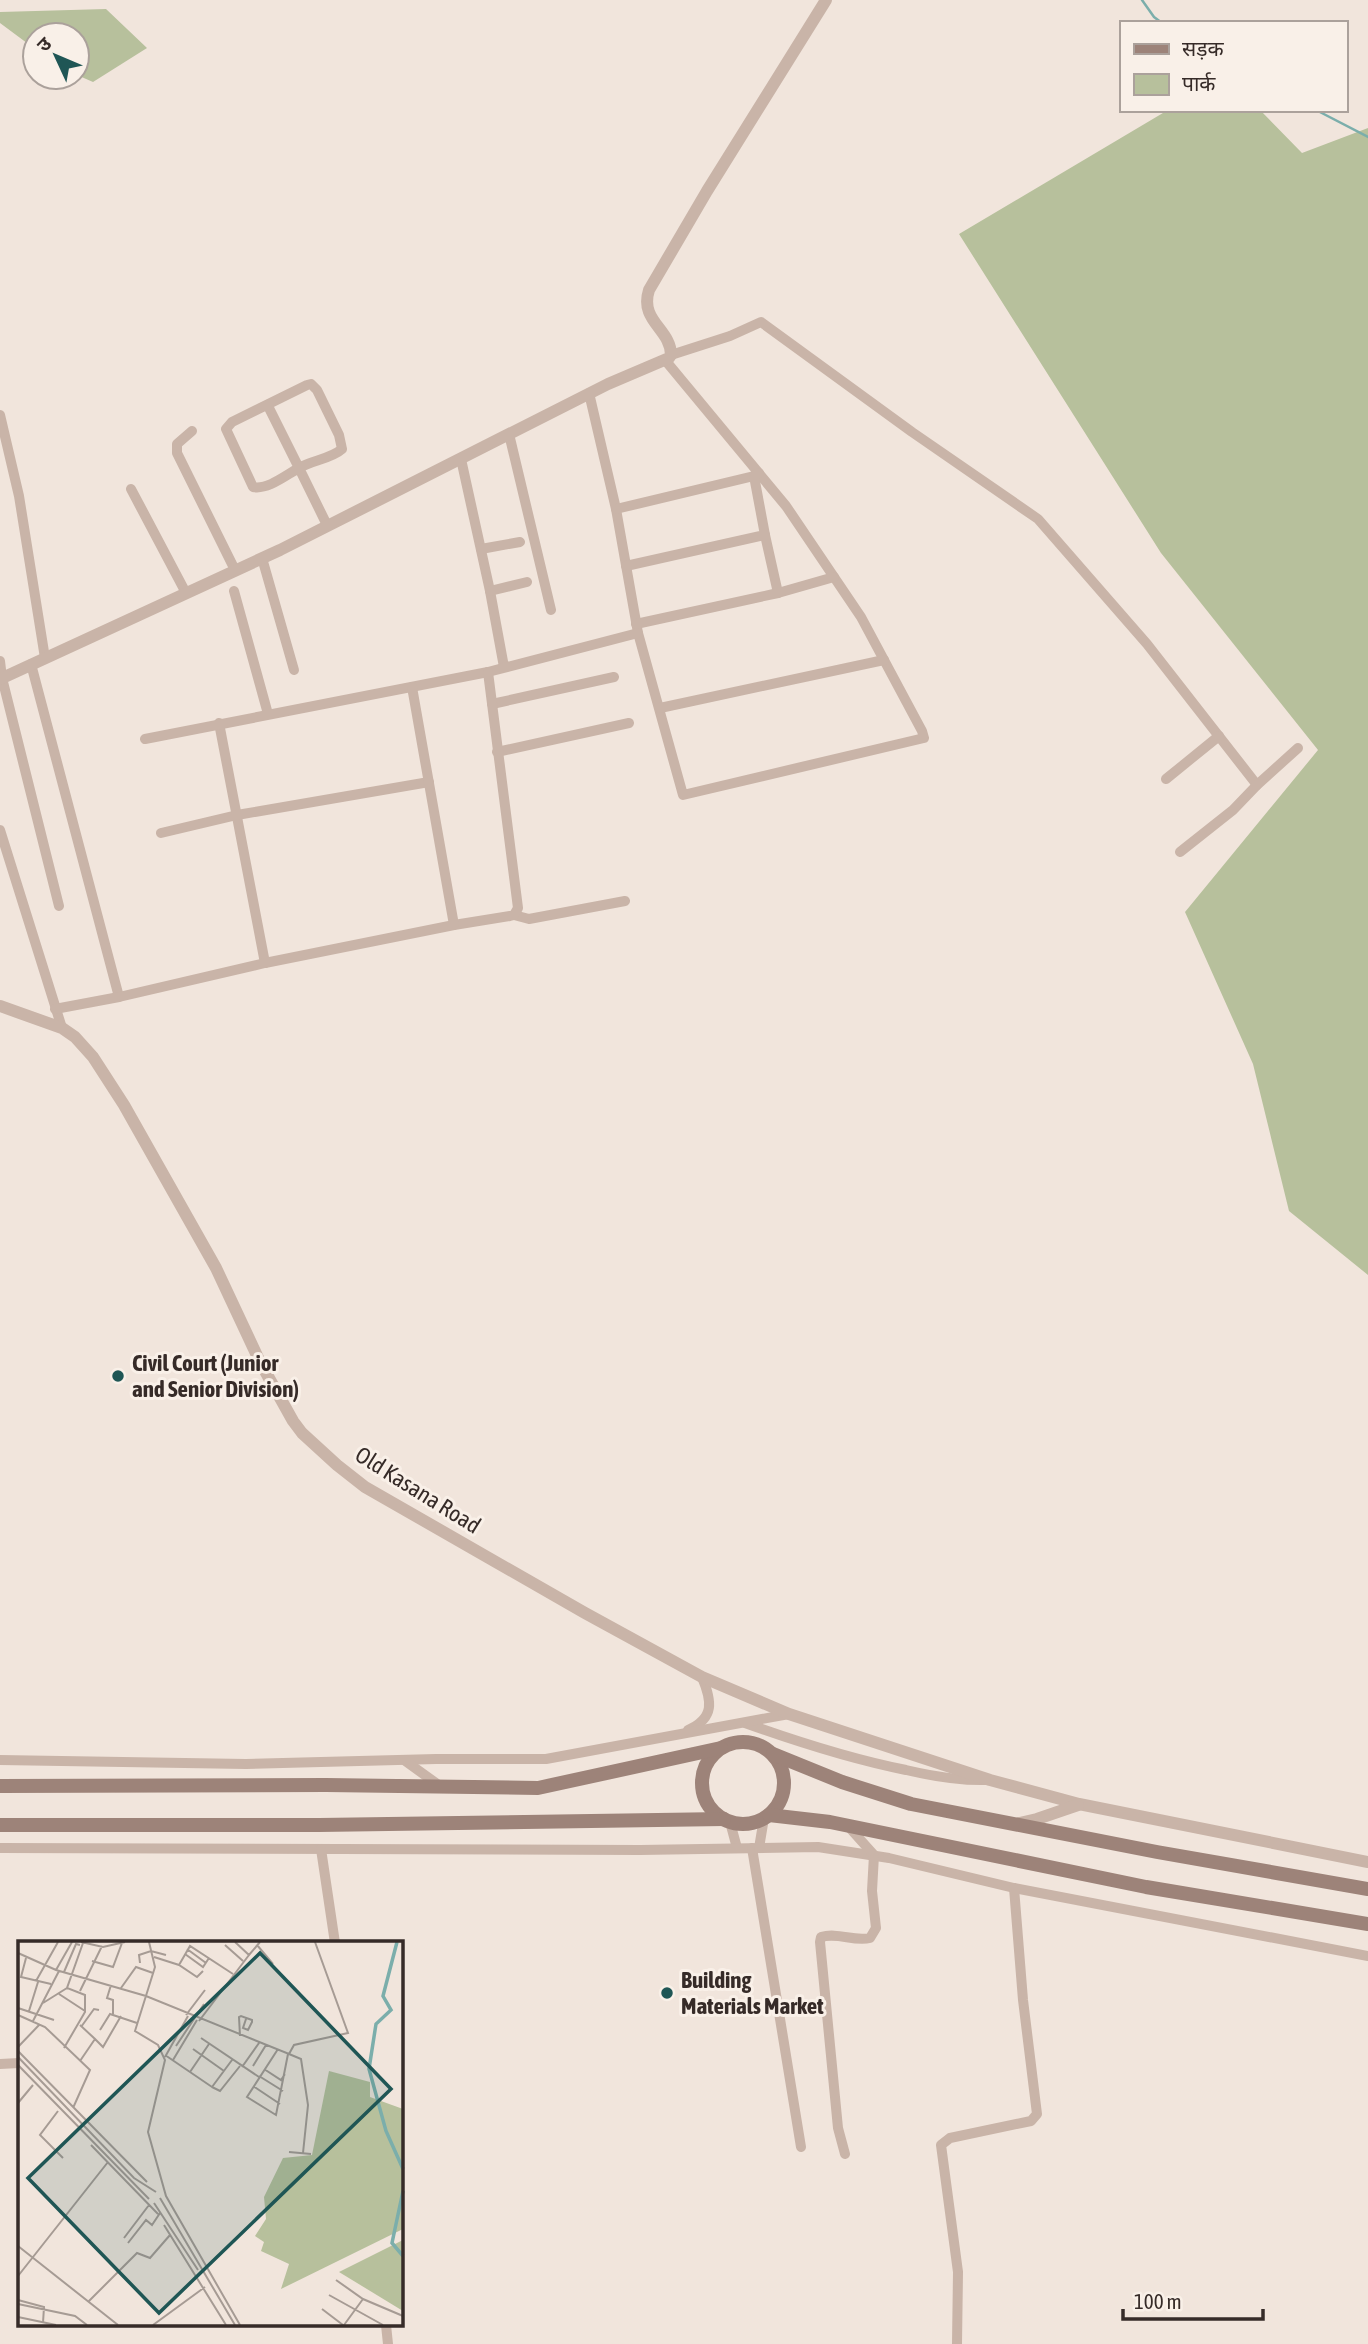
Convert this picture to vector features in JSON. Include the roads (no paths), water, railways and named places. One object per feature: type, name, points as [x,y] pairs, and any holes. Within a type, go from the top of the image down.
[{"type":"main road","points":[[0,1786],[538,1788],[721,1748],[741,1741],[765,1748],[773,1754],[842,1782],[911,1804],[1157,1852],[1368,1889]]},
{"type":"main road","points":[[721,1748],[705,1766],[702,1786],[708,1805],[727,1821]]},
{"type":"main road","points":[[766,1817],[779,1802],[784,1786],[780,1764],[773,1754]]},
{"type":"main road","points":[[0,1825],[727,1821],[748,1824],[766,1817],[848,1826],[1146,1887],[1368,1924]]},
{"type":"street","points":[[668,358],[671,347],[648,312],[646,298],[649,290],[825,0]]},
{"type":"street","points":[[1,678],[262,558],[589,393],[668,358],[761,322],[912,432],[1038,519],[1146,644],[1257,785]]},
{"type":"street","points":[[589,393],[616,509],[637,628],[683,795],[924,738],[861,617],[786,506],[756,474],[668,358]]},
{"type":"street","points":[[311,384],[317,390],[340,435],[342,449],[335,455],[312,460],[299,468],[261,488],[253,486],[226,429],[232,422],[311,384]]},
{"type":"street","points":[[268,406],[327,525]]},
{"type":"street","points":[[0,415],[19,496],[45,658]]},
{"type":"street","points":[[192,431],[177,444],[177,453],[235,570]]},
{"type":"street","points":[[509,435],[551,610]]},
{"type":"street","points":[[461,458],[504,667]]},
{"type":"street","points":[[616,509],[756,474]]},
{"type":"street","points":[[756,474],[765,535],[778,593]]},
{"type":"street","points":[[131,489],[186,593]]},
{"type":"street","points":[[626,566],[765,535]]},
{"type":"street","points":[[481,549],[520,542]]},
{"type":"street","points":[[262,558],[294,670]]},
{"type":"street","points":[[145,739],[488,671],[637,628],[834,577]]},
{"type":"street","points":[[490,591],[527,582]]},
{"type":"street","points":[[234,591],[268,714]]},
{"type":"street","points":[[660,708],[884,660]]},
{"type":"street","points":[[0,661],[1,678],[59,906]]},
{"type":"street","points":[[31,664],[119,997]]},
{"type":"street","points":[[488,671],[518,903],[514,915]]},
{"type":"street","points":[[492,704],[614,677]]},
{"type":"street","points":[[412,687],[454,925]]},
{"type":"street","points":[[219,723],[265,963]]},
{"type":"street","points":[[497,752],[629,723]]},
{"type":"street","points":[[1166,779],[1219,736]]},
{"type":"street","points":[[1180,852],[1233,810],[1298,748]]},
{"type":"street","points":[[161,833],[237,815],[429,782]]},
{"type":"street","points":[[0,830],[62,1028]]},
{"type":"street","points":[[55,1009],[454,925],[514,915],[529,919],[625,901]]},
{"type":"street","name":"Old Kasana Road","points":[[0,1006],[62,1028],[75,1037],[93,1057],[124,1105],[216,1268],[260,1362],[293,1421],[302,1433],[365,1487],[702,1676],[789,1714],[990,1780],[1079,1804],[1368,1863]]},
{"type":"street","points":[[676,1735],[697,1726],[706,1718],[710,1703],[709,1692],[702,1676]]},
{"type":"street","points":[[0,1760],[246,1764],[546,1759],[789,1714]]},
{"type":"street","points":[[745,1723],[860,1760],[958,1779],[990,1780]]},
{"type":"street","points":[[404,1760],[440,1786]]},
{"type":"street","points":[[1013,1824],[1037,1819],[1079,1804]]},
{"type":"street","points":[[766,1817],[756,1848],[801,2147]]},
{"type":"street","points":[[727,1821],[737,1848]]},
{"type":"street","points":[[845,2154],[838,2128],[820,1942],[824,1936],[857,1940],[870,1938],[876,1928],[872,1891],[874,1855],[848,1826]]},
{"type":"street","points":[[0,1848],[640,1850],[818,1847],[874,1855],[1014,1888],[1368,1956]]},
{"type":"street","points":[[321,1849],[335,1941]]},
{"type":"street","points":[[957,2344],[958,2272],[941,2145],[950,2138],[1031,2121],[1037,2114],[1023,2000],[1014,1888]]},
{"type":"street","points":[[0,2064],[18,2063]]},
{"type":"street","points":[[386,2326],[388,2344]]},
{"type":"waterway","points":[[1142,0],[1159,21]]},
{"type":"waterway","points":[[1320,112],[1368,137]]},
{"type":"place","name":"Civil Court (Junior and Senior Division)","points":[[118,1376]]},
{"type":"place","name":"Building Materials Market","points":[[667,1993]]}]
